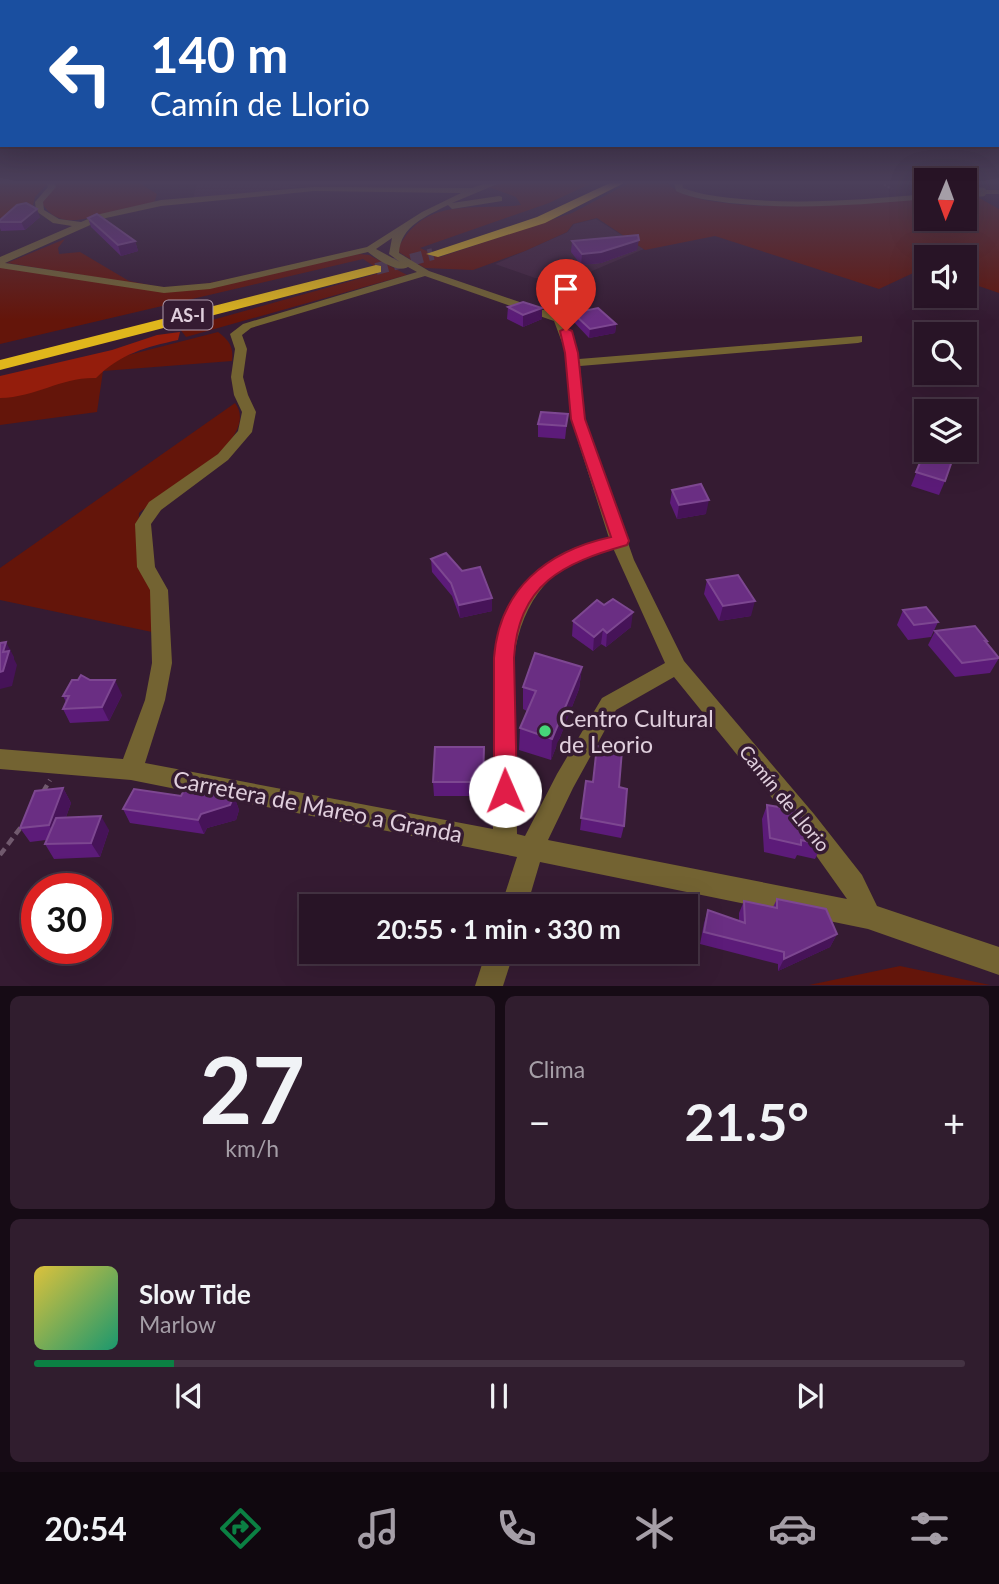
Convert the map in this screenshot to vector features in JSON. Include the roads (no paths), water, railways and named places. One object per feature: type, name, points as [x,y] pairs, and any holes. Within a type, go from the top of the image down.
[{"type":"highway","points":[[495,228],[429,252],[513,228]]},
{"type":"highway","name":"AS-I","points":[[106,331],[371,261]]},
{"type":"highway","points":[[0,354],[106,331]]},
{"type":"highway","points":[[0,367],[106,331]]},
{"type":"street","points":[[0,263],[75,228]]},
{"type":"street","points":[[0,263],[147,289],[174,290],[210,286],[313,259],[371,261],[403,228]]},
{"type":"street","name":"Camín de Llorio","points":[[404,228],[393,246],[394,254],[421,271]]},
{"type":"street","name":"Camín de Llorio","points":[[371,261],[421,271],[559,319],[566,331],[578,419],[621,541],[625,560],[677,666],[806,822],[853,884],[868,916]]},
{"type":"street","points":[[131,770],[155,699],[162,663],[159,590],[146,567],[144,524],[155,506],[223,457],[245,432],[249,412],[241,395],[237,376],[241,349],[236,334],[247,326],[421,271]]},
{"type":"street","points":[[572,363],[858,339]]},
{"type":"street","points":[[505,843],[504,658],[505,637],[511,621],[529,588],[551,566],[609,543],[621,541]]},
{"type":"street","points":[[518,894],[532,848],[565,781],[609,704],[677,666]]},
{"type":"street","name":"Carretera de Mareo a Granda","points":[[0,759],[131,770],[532,848],[868,916],[999,961]]},
{"type":"street","points":[[489,985],[496,964]]},
{"type":"tunnel","points":[[376,269],[433,254]]},
{"type":"place","name":"Centro Cultural de Leorio","points":[[545,731]]}]
